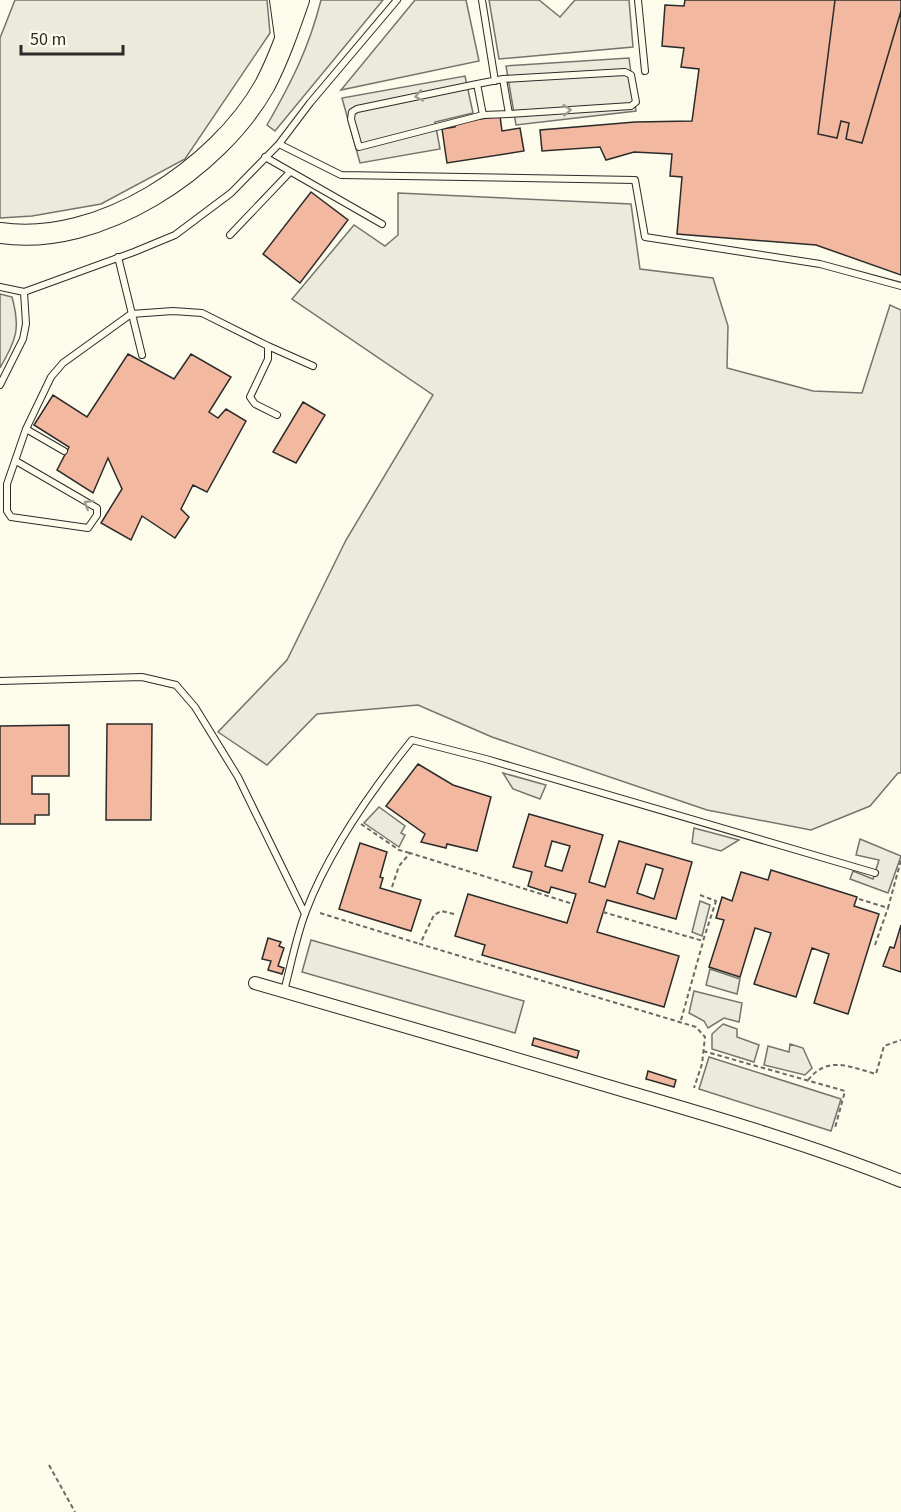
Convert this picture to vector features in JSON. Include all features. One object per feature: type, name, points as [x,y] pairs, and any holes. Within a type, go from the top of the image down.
[{"type":"main road","points":[[280,0],[285,40]]},
{"type":"main road","points":[[0,245],[20,236],[87,225],[147,199],[188,173],[237,125],[264,86],[285,40],[299,0]]},
{"type":"main road","points":[[0,233],[20,236]]},
{"type":"street","points":[[255,983],[741,1125],[856,1163],[901,1181]]},
{"type":"lane","points":[[0,286],[24,292],[175,235],[231,193],[279,144],[310,103],[397,0]]},
{"type":"lane","points":[[482,0],[495,81]]},
{"type":"lane","points":[[638,0],[645,71]]},
{"type":"lane","points":[[625,72],[631,75],[636,102],[632,106],[483,115],[359,147],[351,119],[352,112],[357,109],[495,81],[625,72]]},
{"type":"lane","points":[[503,79],[509,114]]},
{"type":"lane","points":[[477,84],[483,115]]},
{"type":"lane","points":[[279,144],[341,175],[634,180],[645,237],[820,264],[901,286]]},
{"type":"lane","points":[[265,157],[382,224]]},
{"type":"lane","points":[[230,235],[290,172]]},
{"type":"lane","points":[[118,257],[142,355]]},
{"type":"lane","points":[[0,385],[23,339],[26,324],[24,292]]},
{"type":"lane","points":[[16,461],[97,508],[97,515],[88,528],[11,517],[7,511],[7,484],[26,429],[51,377],[63,363],[131,314],[173,311],[202,313],[313,366]]},
{"type":"lane","points":[[267,346],[268,359],[250,397],[255,404],[278,415]]},
{"type":"lane","points":[[26,429],[64,451]]},
{"type":"lane","points":[[0,681],[141,677],[176,685],[195,707],[238,777],[305,914]]},
{"type":"lane","points":[[284,992],[305,914],[320,878],[376,784],[412,740],[497,762],[875,873]]},
{"type":"path","points":[[355,820],[399,850],[573,904]]},
{"type":"path","points":[[392,886],[399,866],[410,853]]},
{"type":"path","points":[[875,945],[901,860]]},
{"type":"path","points":[[681,1020],[703,941],[718,901],[700,895]]},
{"type":"path","points":[[859,899],[888,908]]},
{"type":"path","points":[[420,944],[437,912],[445,910],[454,914]]},
{"type":"path","points":[[603,912],[703,941]]},
{"type":"path","points":[[320,913],[681,1020],[696,1027],[705,1037],[702,1064],[694,1088]]},
{"type":"path","points":[[808,1080],[816,1070],[831,1064],[876,1074],[884,1046],[901,1040]]},
{"type":"path","points":[[703,1052],[845,1091],[835,1128]]},
{"type":"path","points":[[49,1465],[75,1512]]},
{"type":"shaded area","points":[[15,0],[267,0],[270,33],[185,159],[101,204],[32,216],[0,218],[0,38]]},
{"type":"shaded area","points":[[321,0],[383,0],[275,131],[267,125],[298,65],[311,34]]},
{"type":"shaded area","points":[[415,0],[466,0],[479,61],[341,90]]},
{"type":"shaded area","points":[[489,0],[539,0],[560,17],[575,0],[629,0],[633,47],[499,59]]},
{"type":"shaded area","points":[[629,58],[636,111],[516,125],[506,66]]},
{"type":"shaded area","points":[[465,76],[473,113],[435,122],[440,149],[360,163],[342,98]]},
{"type":"shaded area","points":[[398,193],[631,204],[640,269],[713,278],[728,326],[727,368],[813,391],[862,393],[890,305],[901,310],[901,773],[898,773],[870,806],[811,830],[707,810],[492,737],[418,705],[317,714],[267,765],[218,732],[287,660],[346,540],[433,395],[292,299],[354,225],[385,246],[398,235]]},
{"type":"shaded area","points":[[0,294],[12,297],[16,326],[10,349],[0,368]]},
{"type":"shaded area","points":[[503,773],[546,785],[540,799],[513,789]]},
{"type":"shaded area","points":[[379,807],[405,826],[401,833],[405,835],[399,847],[364,823]]},
{"type":"shaded area","points":[[694,828],[739,840],[721,851],[692,843]]},
{"type":"shaded area","points":[[860,839],[901,856],[888,893],[850,879],[853,871],[873,879],[879,860],[856,855]]},
{"type":"shaded area","points":[[700,901],[710,905],[702,936],[692,932]]},
{"type":"shaded area","points":[[311,940],[524,1001],[515,1033],[302,972]]},
{"type":"shaded area","points":[[710,969],[740,979],[737,994],[706,985]]},
{"type":"shaded area","points":[[694,991],[742,1003],[739,1022],[724,1018],[708,1028],[704,1021],[689,1013]]},
{"type":"shaded area","points":[[723,1024],[737,1029],[737,1037],[759,1045],[754,1062],[712,1049],[712,1034]]},
{"type":"shaded area","points":[[790,1044],[803,1048],[812,1068],[805,1075],[764,1065],[768,1046],[789,1052]]},
{"type":"shaded area","points":[[709,1057],[841,1099],[831,1131],[699,1089]]},
{"type":"building","points":[[685,0],[835,0],[818,134],[837,138],[841,121],[849,123],[846,139],[862,143],[901,11],[901,275],[816,245],[677,234],[682,177],[670,176],[672,154],[634,152],[606,160],[600,147],[542,151],[540,130],[635,122],[692,121],[699,69],[681,67],[684,48],[662,46],[665,5],[684,6]]},
{"type":"building","points":[[835,0],[901,0],[901,11],[862,143],[846,139],[849,123],[841,121],[837,138],[818,134]]},
{"type":"building","points":[[500,116],[502,131],[520,128],[524,151],[447,163],[442,129],[455,127],[454,123]]},
{"type":"building","points":[[311,192],[348,220],[300,283],[263,254]]},
{"type":"building","points":[[128,354],[174,379],[191,354],[231,377],[209,412],[218,418],[226,409],[246,421],[207,492],[193,485],[181,509],[189,517],[175,538],[142,516],[131,540],[101,523],[122,489],[108,458],[93,493],[57,470],[69,447],[34,425],[53,395],[87,417]]},
{"type":"building","points":[[303,402],[325,415],[296,463],[273,452]]},
{"type":"building","points":[[107,724],[152,724],[151,820],[106,820]]},
{"type":"building","points":[[69,725],[69,776],[32,776],[32,794],[49,794],[49,815],[35,815],[35,824],[0,824],[0,726]]},
{"type":"building","points":[[418,764],[453,785],[491,797],[477,851],[447,844],[446,848],[421,842],[425,834],[386,806]]},
{"type":"building","points":[[529,814],[603,835],[589,882],[605,887],[619,841],[692,862],[676,919],[607,900],[597,932],[679,956],[664,1007],[482,955],[485,945],[455,936],[468,894],[567,923],[576,894],[551,887],[549,893],[528,886],[532,872],[513,867]],"holes":[[[552,841],[570,846],[562,871],[545,866]],[[646,864],[663,869],[654,899],[637,893]]]},
{"type":"building","points":[[360,843],[387,852],[380,877],[383,878],[380,888],[421,900],[411,931],[339,909]]},
{"type":"building","points":[[771,870],[857,897],[854,906],[879,914],[848,1014],[814,1003],[829,954],[812,948],[796,997],[754,984],[771,933],[755,928],[740,977],[709,967],[724,920],[716,918],[722,897],[732,901],[741,872],[768,880]]},
{"type":"building","points":[[901,925],[901,972],[883,966],[890,947],[894,948]]},
{"type":"building","points":[[268,938],[281,942],[279,946],[284,948],[278,966],[284,968],[282,974],[268,970],[271,961],[262,959]]},
{"type":"building","points":[[534,1038],[579,1051],[577,1058],[532,1045]]},
{"type":"building","points":[[648,1071],[676,1080],[674,1087],[646,1079]]}]
